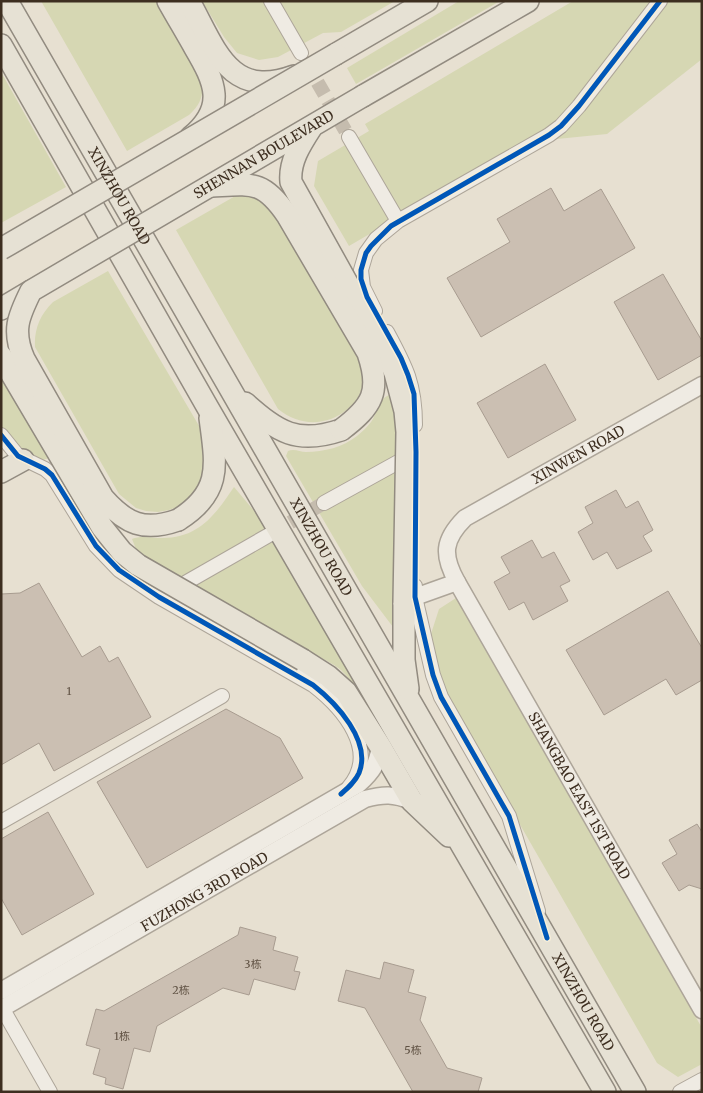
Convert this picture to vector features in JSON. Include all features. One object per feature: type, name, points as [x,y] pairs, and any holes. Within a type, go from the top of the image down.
[{"type":"main road","name":"XINZHOU ROAD","points":[[7,1],[631,1085]]},
{"type":"main road","points":[[168,1],[208,71],[214,90],[213,104],[208,119],[185,142]]},
{"type":"main road","points":[[189,1],[224,64],[237,75],[251,81],[278,82],[302,74]]},
{"type":"main road","points":[[1,249],[11,239],[185,142],[427,1]]},
{"type":"main road","name":"SHENNAN BOULEVARD","points":[[1,308],[528,1]]},
{"type":"main road","name":"XINZHOU ROAD","points":[[1,45],[208,408],[468,853],[595,1082],[605,1092]]},
{"type":"main road","points":[[312,126],[295,157],[290,171],[291,182],[385,351],[395,374],[405,410],[407,432],[409,600],[404,660],[406,681],[412,704]]},
{"type":"main road","points":[[210,186],[252,185],[261,188],[272,196],[287,215],[361,339],[368,353],[375,380],[372,395],[365,409],[355,419],[341,430],[326,435],[309,437],[291,433],[264,419],[233,393]]},
{"type":"main road","points":[[31,291],[20,312],[16,330],[18,345],[24,359],[103,498],[116,512],[131,522],[146,526],[163,525],[178,520],[194,510],[201,502],[214,475],[215,457],[208,408]]},
{"type":"main road","points":[[1,356],[102,526],[122,552],[138,565],[328,676],[346,692],[412,801],[468,853]]},
{"type":"main road","points":[[1,472],[23,460]]},
{"type":"street","points":[[271,1],[301,53]]},
{"type":"street","points":[[547,938],[509,816],[441,697],[409,600],[416,452],[415,404],[411,384],[401,358],[367,297],[361,279],[362,261],[370,246],[383,232],[398,221],[549,135],[561,126],[580,106],[660,1]]},
{"type":"street","points":[[349,137],[398,221]]},
{"type":"street","name":"XINWEN ROAD","points":[[457,582],[449,566],[446,554],[448,542],[465,518],[702,385]]},
{"type":"street","name":"XINWEN ROAD","points":[[458,528],[474,522],[702,394]]},
{"type":"street","points":[[1,435],[23,460],[45,469],[52,475],[92,540],[111,562],[159,598],[313,685],[333,702],[352,730],[360,747],[362,762],[359,774],[341,794]]},
{"type":"street","points":[[324,504],[416,452]]},
{"type":"street","points":[[159,598],[269,535]]},
{"type":"street","points":[[409,600],[457,582]]},
{"type":"street","name":"SHANGBAO EAST 1ST ROAD","points":[[457,582],[702,1010]]},
{"type":"street","points":[[1,822],[222,696]]},
{"type":"street","name":"FUZHONG 3RD ROAD","points":[[1,991],[359,784],[370,774],[378,761],[380,746]]},
{"type":"street","name":"FUZHONG 3RD ROAD","points":[[2,1008],[364,799],[380,795],[396,795],[412,801]]},
{"type":"street","points":[[2,1008],[50,1092]]},
{"type":"street","points":[[680,1092],[702,1080]]},
{"type":"street","points":[[631,1085],[649,1092]]},
{"type":"street","points":[[697,1092],[702,1089]]},
{"type":"green space","points":[[41,1],[157,1],[202,79],[202,95],[196,107],[189,115],[127,151]]},
{"type":"green space","points":[[202,1],[395,1],[341,32],[323,33],[278,57],[259,60],[237,53],[224,37]]},
{"type":"green space","points":[[459,1],[500,1],[356,84],[347,68]]},
{"type":"green space","points":[[573,1],[702,1],[702,59],[607,134],[527,142],[349,246],[314,186],[318,161],[369,131],[365,124]]},
{"type":"green space","points":[[1,72],[66,187],[1,223]]},
{"type":"green space","points":[[245,193],[267,200],[363,360],[363,380],[360,394],[348,409],[331,419],[313,422],[304,421],[286,415],[278,409],[176,230],[237,195]]},
{"type":"green space","points":[[108,271],[205,436],[209,447],[199,491],[180,506],[169,510],[158,512],[136,508],[119,494],[35,347],[39,323],[53,302]]},
{"type":"green space","points":[[1,371],[51,457],[37,461],[28,459],[1,426]]},
{"type":"green space","points":[[390,395],[396,416],[393,627],[362,586],[286,456],[290,450],[320,451],[352,440],[373,419],[383,399]]},
{"type":"green space","points":[[234,487],[261,519],[358,682],[354,684],[334,665],[144,558],[136,549],[132,539],[175,537],[196,529],[213,515]]},
{"type":"green space","points":[[456,598],[702,1028],[702,1064],[678,1077],[657,1063],[445,694],[430,637],[439,609]]},
{"type":"building","points":[[551,188],[564,211],[601,189],[635,248],[481,337],[447,278],[510,242],[497,219]]},
{"type":"building","points":[[663,274],[702,341],[702,355],[658,380],[614,302]]},
{"type":"building","points":[[545,364],[576,420],[508,458],[477,403]]},
{"type":"building","points":[[616,490],[626,508],[638,501],[653,530],[643,536],[652,551],[617,569],[607,552],[593,560],[578,532],[593,523],[585,507]]},
{"type":"building","points":[[532,540],[542,558],[554,552],[570,581],[560,586],[568,601],[533,620],[524,602],[509,610],[494,582],[510,573],[501,557]]},
{"type":"building","points":[[39,583],[82,657],[100,646],[109,662],[118,657],[151,717],[54,771],[39,743],[1,765],[1,594],[20,593]]},
{"type":"building","points":[[668,591],[702,648],[702,680],[676,695],[666,679],[604,715],[566,650]]},
{"type":"building","points":[[226,709],[280,738],[303,778],[147,868],[97,782]]},
{"type":"building","points":[[48,812],[94,894],[22,935],[1,898],[1,839]]},
{"type":"building","points":[[697,824],[702,832],[702,889],[689,885],[679,891],[662,863],[677,854],[669,840]]},
{"type":"building","points":[[240,927],[276,937],[273,950],[298,957],[294,971],[300,972],[295,990],[254,979],[249,995],[223,988],[157,1026],[150,1052],[134,1048],[123,1089],[105,1084],[106,1078],[93,1074],[100,1049],[86,1045],[96,1009],[104,1011],[238,935]]},
{"type":"building","points":[[384,962],[414,970],[408,992],[426,997],[420,1020],[447,1068],[482,1078],[478,1092],[413,1092],[365,1008],[338,1001],[346,970],[380,979]]},
{"type":"tunnel","points":[[307,64],[349,137]]},
{"type":"tunnel","points":[[272,533],[324,503]]},
{"type":"cycle path","points":[[547,938],[509,816],[441,697],[433,675],[415,597],[416,452],[414,394],[401,358],[367,297],[361,279],[361,270],[366,253],[391,226],[549,135],[561,126],[579,106],[660,1]]},
{"type":"cycle path","points":[[1,435],[18,456],[45,469],[52,475],[96,546],[119,570],[159,597],[313,685],[332,702],[350,724],[361,748],[362,761],[359,773],[349,787],[341,794]]}]
